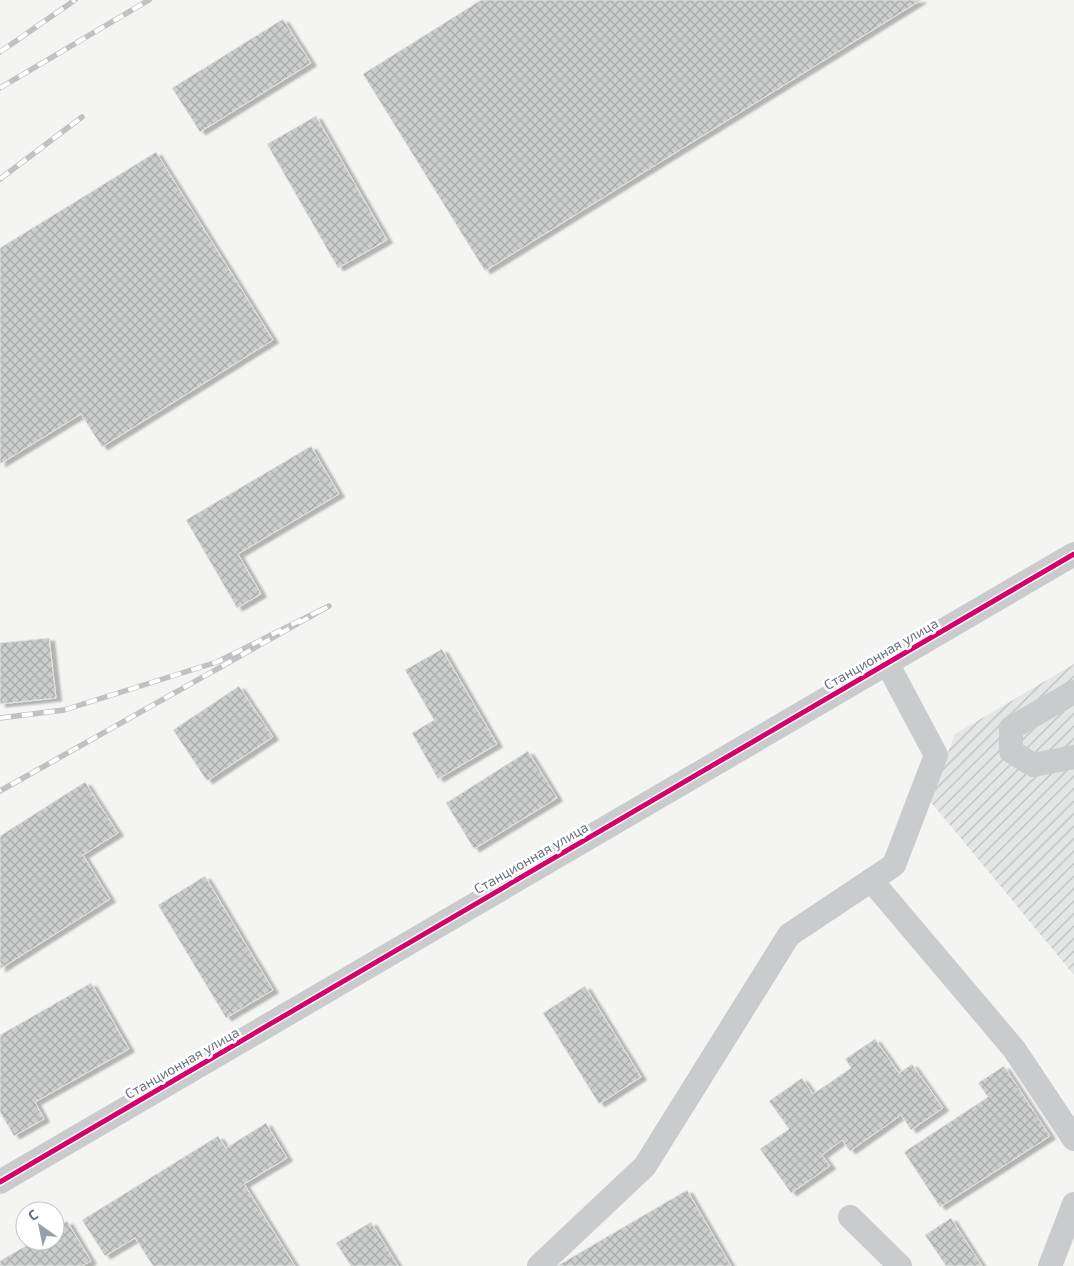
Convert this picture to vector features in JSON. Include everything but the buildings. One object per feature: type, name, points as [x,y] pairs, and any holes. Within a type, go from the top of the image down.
[{"type":"street","name":"Станционная улица","points":[[0,1182],[1074,554]]},
{"type":"street","points":[[539,1266],[645,1166],[789,934],[894,865],[936,755],[887,663]]},
{"type":"street","points":[[1074,692],[1011,728],[1011,751],[1033,765],[1074,758]]},
{"type":"street","points":[[871,880],[1014,1049],[1074,1139]]},
{"type":"street","points":[[1050,1266],[1074,1204]]},
{"type":"street","points":[[850,1217],[900,1266]]},
{"type":"shaded area","points":[[1074,664],[1074,975],[930,801],[955,734]]},
{"type":"railway","points":[[0,52],[75,0]]},
{"type":"railway","points":[[0,88],[149,0]]},
{"type":"railway","points":[[0,179],[82,117]]},
{"type":"railway","points":[[0,718],[64,710],[217,662],[329,606],[0,791]]},
{"type":"cycle path","points":[[0,1182],[1074,554]]}]
